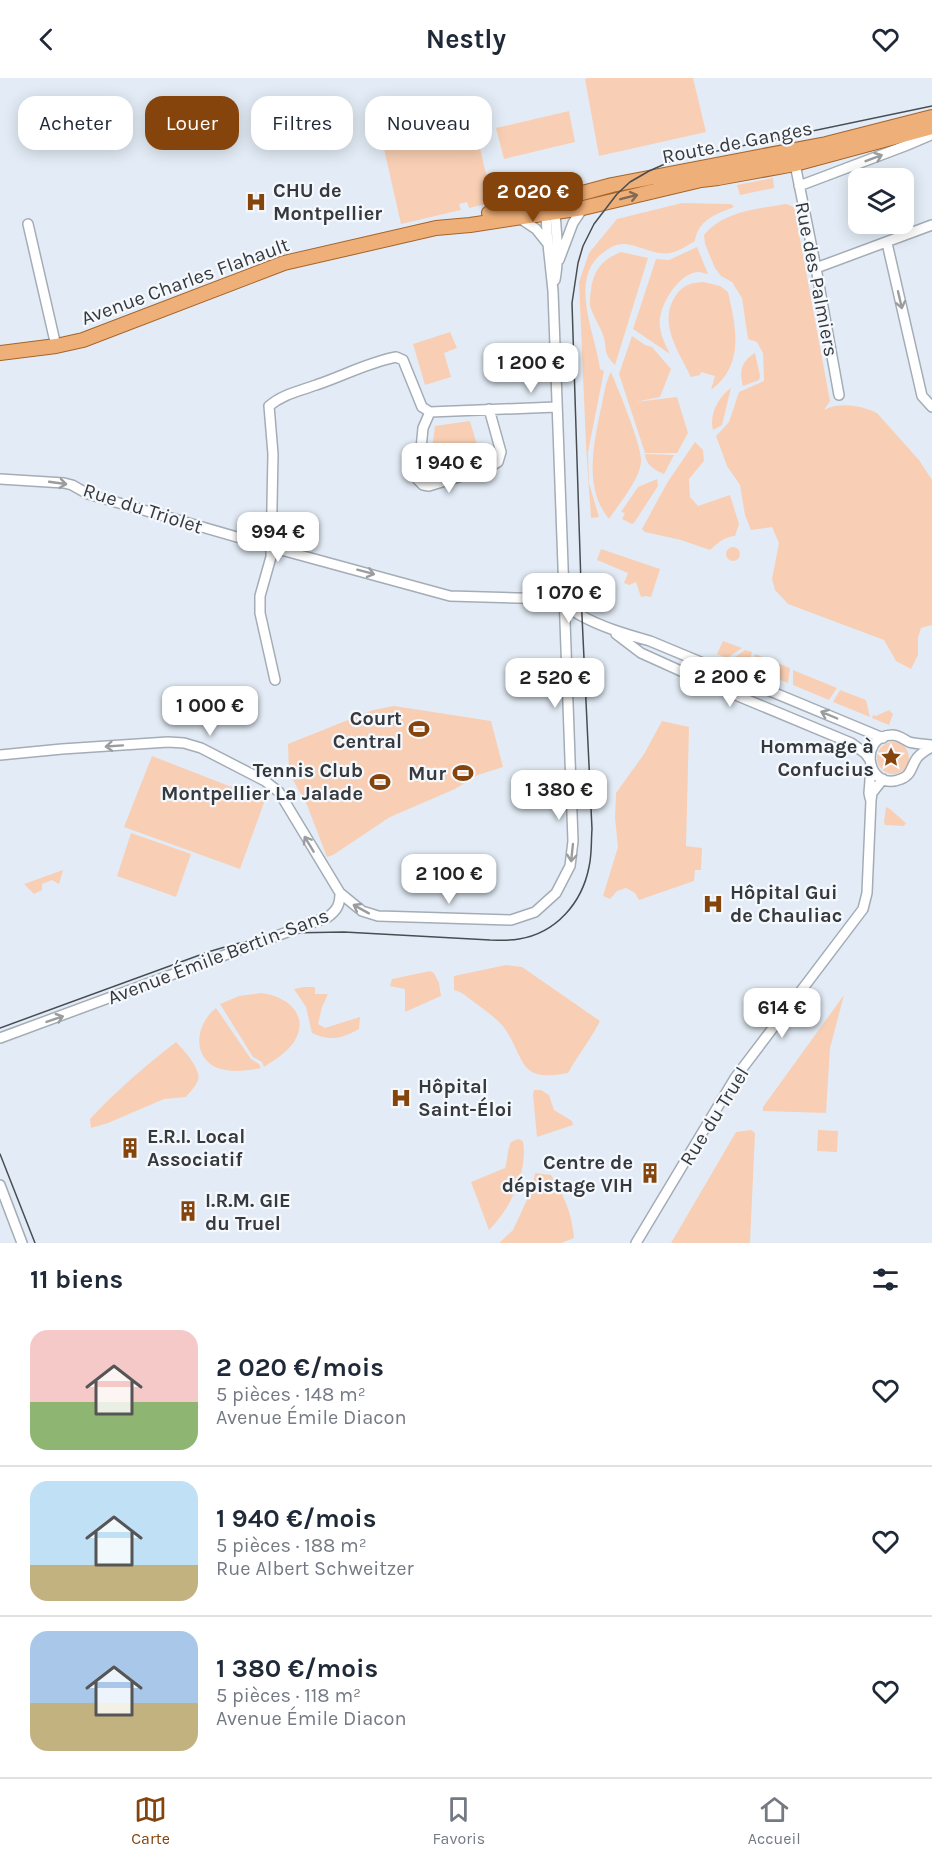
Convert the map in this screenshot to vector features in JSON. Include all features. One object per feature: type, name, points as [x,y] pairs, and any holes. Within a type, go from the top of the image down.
[{"type":"main road","name":"Route de Ganges","points":[[550,207],[583,208],[701,180],[721,172],[932,117]]},
{"type":"main road","name":"Route de Ganges","points":[[550,207],[612,185],[932,130]]},
{"type":"main road","name":"Avenue Charles Flahault","points":[[0,353],[83,340],[284,263],[454,226],[518,217],[550,207]]},
{"type":"main road","name":"Avenue Charles Flahault","points":[[454,226],[468,218],[550,207]]},
{"type":"street","points":[[799,186],[905,146],[931,135],[932,130]]},
{"type":"street","name":"Rue des Palmiers","points":[[792,154],[839,394]]},
{"type":"street","points":[[550,207],[546,217],[553,291],[565,604],[577,614],[612,631],[650,641],[883,738]]},
{"type":"street","points":[[550,207],[555,215],[557,268]]},
{"type":"street","points":[[553,291],[557,268],[571,228],[583,208]]},
{"type":"street","points":[[518,217],[536,229],[548,244]]},
{"type":"street","points":[[28,224],[56,346]]},
{"type":"street","points":[[816,268],[932,225]]},
{"type":"street","points":[[887,243],[922,396],[932,407]]},
{"type":"street","points":[[275,680],[260,613],[260,596],[272,547],[273,454],[269,406],[276,399],[396,357],[403,360],[422,407],[430,412],[556,407]]},
{"type":"street","points":[[430,412],[423,428],[418,480],[423,485],[429,486],[488,468],[498,462],[501,452],[489,409]]},
{"type":"street","name":"Rue du Triolet","points":[[0,479],[72,485],[88,494],[450,596],[554,599],[565,604]]},
{"type":"street","name":"Avenue Émile Bertin-Sans","points":[[340,893],[362,911],[378,916],[511,920],[535,912],[556,893],[570,866],[573,841],[565,604]]},
{"type":"street","points":[[612,631],[640,653],[851,743],[865,753],[875,773],[883,779],[891,781],[904,778],[909,774],[921,753],[932,746]]},
{"type":"street","points":[[871,764],[873,747],[883,738],[893,735],[900,736],[909,742],[913,747],[915,760]]},
{"type":"street","points":[[0,755],[168,742],[184,743],[201,748],[265,782],[279,792],[340,893]]},
{"type":"street","points":[[909,742],[932,746]]},
{"type":"street","name":"Rue du Truel","points":[[871,764],[869,794],[871,800]]},
{"type":"street","name":"Rue du Truel","points":[[636,1243],[735,1078],[863,909],[867,893],[872,793],[883,779]]},
{"type":"street","name":"Avenue Émile Bertin-Sans","points":[[0,1038],[328,917],[335,912],[338,906],[340,893]]},
{"type":"street","points":[[0,1185],[22,1243]]},
{"type":"shaded area","points":[[693,78],[706,132],[599,156],[585,79]]},
{"type":"shaded area","points":[[569,111],[575,142],[504,159],[496,128]]},
{"type":"shaded area","points":[[384,150],[480,150],[490,191],[484,192],[486,204],[469,208],[467,202],[459,204],[461,210],[401,224]]},
{"type":"shaded area","points":[[773,178],[774,188],[740,195],[737,185]]},
{"type":"shaded area","points":[[682,203],[731,204],[734,207],[709,219],[700,228],[695,241],[673,252],[659,253],[625,244],[613,246],[593,263],[587,276],[585,291],[587,307],[600,369],[604,371],[588,452],[589,483],[599,517],[591,518],[586,445],[579,282],[589,253],[617,219]]},
{"type":"shaded area","points":[[786,204],[794,207],[830,401],[824,410],[836,406],[850,406],[877,413],[919,460],[932,480],[932,625],[921,628],[918,638],[918,655],[911,669],[896,661],[884,640],[788,604],[775,590],[772,579],[779,543],[772,527],[751,530],[745,515],[740,485],[727,466],[716,436],[729,422],[739,392],[764,381],[763,353],[757,342],[748,339],[742,298],[732,282],[721,276],[715,268],[705,244],[704,235],[721,221],[741,212]]},
{"type":"shaded area","points":[[697,247],[708,274],[698,272],[683,278],[670,293],[662,311],[661,330],[670,354],[633,329],[656,259],[669,260]]},
{"type":"shaded area","points":[[621,252],[648,258],[615,365],[607,354],[603,335],[591,309],[590,300],[596,271],[609,258]]},
{"type":"shaded area","points":[[704,282],[720,286],[728,292],[735,332],[735,345],[729,369],[722,380],[711,390],[715,376],[701,372],[700,375],[691,377],[669,327],[671,306],[676,295],[688,285]]},
{"type":"shaded area","points":[[450,332],[457,348],[444,353],[451,377],[425,385],[413,344]]},
{"type":"shaded area","points":[[632,336],[652,347],[671,369],[660,397],[635,402],[677,397],[688,433],[677,453],[645,453],[619,374]]},
{"type":"shaded area","points":[[755,353],[759,380],[743,386],[742,367]]},
{"type":"shaded area","points":[[611,372],[634,432],[641,462],[633,484],[609,519],[596,494],[593,465],[598,422]]},
{"type":"shaded area","points":[[731,388],[722,425],[713,430],[712,418],[716,407],[722,396]]},
{"type":"shaded area","points":[[470,421],[478,448],[430,465],[435,426]]},
{"type":"shaded area","points":[[695,442],[703,450],[704,461],[689,479],[690,497],[698,506],[730,495],[739,524],[735,536],[724,539],[710,550],[681,540],[645,532],[642,529],[667,483]]},
{"type":"shaded area","points":[[645,454],[674,455],[664,474],[649,465]]},
{"type":"shaded area","points":[[657,479],[658,486],[634,523],[622,519],[625,513],[621,512],[638,487]]},
{"type":"shaded area","points":[[730,547],[736,547],[740,554],[736,561],[730,561],[726,557],[726,551]]},
{"type":"shaded area","points":[[601,549],[660,569],[651,597],[641,597],[636,582],[629,585],[624,583],[628,573],[597,560]]},
{"type":"shaded area","points":[[723,641],[742,648],[727,658],[717,654]]},
{"type":"shaded area","points":[[745,650],[752,652],[748,667],[731,660]]},
{"type":"shaded area","points":[[755,654],[790,668],[788,683],[752,668]]},
{"type":"shaded area","points":[[793,670],[837,688],[829,700],[793,685]]},
{"type":"shaded area","points":[[840,690],[866,700],[870,717],[833,702]]},
{"type":"shaded area","name":"Tennis Club Montpellier La Jalade","points":[[394,706],[491,721],[503,767],[478,775],[455,789],[390,817],[327,857],[307,805],[289,773],[288,744],[373,710]]},
{"type":"shaded area","points":[[889,710],[893,714],[889,725],[872,718],[873,715],[876,716]]},
{"type":"shaded area","points":[[662,721],[689,727],[686,846],[702,848],[701,870],[695,870],[694,881],[639,900],[635,893],[626,888],[617,891],[610,899],[603,896],[618,847],[615,818],[616,793],[644,754]]},
{"type":"shaded area","points":[[893,742],[905,746],[909,758],[905,770],[893,774],[881,770],[877,758],[881,746]]},
{"type":"shaded area","points":[[152,756],[265,800],[240,869],[124,827]]},
{"type":"shaded area","points":[[886,807],[906,823],[904,826],[885,825]]},
{"type":"shaded area","points":[[131,833],[191,854],[176,897],[117,876]]},
{"type":"shaded area","points":[[63,870],[59,884],[52,880],[42,884],[42,890],[34,894],[24,884]]},
{"type":"shaded area","points":[[506,965],[522,967],[600,1021],[568,1073],[540,1075],[532,1072],[521,1059],[502,1025],[462,993],[454,990],[454,976]]},
{"type":"shaded area","points":[[430,971],[434,973],[439,983],[441,996],[405,1012],[405,989],[390,986],[392,979]]},
{"type":"shaded area","points":[[315,987],[315,994],[328,994],[318,1024],[325,1028],[360,1017],[359,1029],[336,1038],[312,1033],[306,1007],[294,989]]},
{"type":"shaded area","points":[[261,993],[287,1002],[298,1015],[300,1023],[291,1046],[264,1067],[262,1062],[253,1057],[220,1004],[239,996]]},
{"type":"shaded area","points":[[844,995],[830,1048],[826,1113],[763,1111],[763,1107]]},
{"type":"shaded area","points":[[216,1008],[251,1059],[261,1068],[232,1071],[215,1067],[207,1061],[202,1054],[199,1038],[205,1021]]},
{"type":"shaded area","points":[[176,1042],[191,1060],[198,1076],[196,1084],[186,1097],[164,1099],[91,1128],[90,1119],[131,1079]]},
{"type":"shaded area","points":[[534,1090],[541,1090],[549,1095],[554,1110],[572,1121],[573,1125],[537,1137]]},
{"type":"shaded area","points":[[751,1130],[755,1133],[750,1243],[671,1243],[736,1132]]},
{"type":"shaded area","points":[[818,1130],[838,1131],[837,1152],[817,1151]]},
{"type":"shaded area","points":[[518,1139],[523,1141],[524,1153],[520,1177],[511,1200],[489,1230],[471,1182],[505,1168],[511,1142]]},
{"type":"shaded area","points":[[535,1173],[551,1175],[556,1182],[569,1212],[574,1238],[561,1243],[499,1243],[513,1230],[532,1189]]},
{"type":"tram line","points":[[0,1028],[208,952],[288,933],[344,932],[512,940],[532,936],[556,923],[574,904],[580,893],[586,880],[591,857],[592,829],[582,616],[572,303],[583,246],[594,224],[617,194],[630,182],[674,160],[932,106]]},
{"type":"tram line","points":[[0,1154],[35,1243]]},
{"type":"place","name":"CHU de Montpellier","points":[[256,202]]},
{"type":"place","name":"Court Central","points":[[419,729]]},
{"type":"place","name":"Hommage à Confucius","points":[[891,757]]},
{"type":"place","name":"Mur","points":[[463,773]]},
{"type":"place","name":"Tennis Club Montpellier La Jalade","points":[[380,782]]},
{"type":"place","name":"Hôpital Gui de Chauliac","points":[[713,904]]},
{"type":"place","name":"Hôpital Saint-Éloi","points":[[401,1098]]},
{"type":"place","name":"E.R.I. Local Associatif","points":[[130,1148]]},
{"type":"place","name":"Centre de dépistage VIH","points":[[650,1173]]},
{"type":"place","name":"I.R.M. GIE du Truel","points":[[188,1211]]}]
